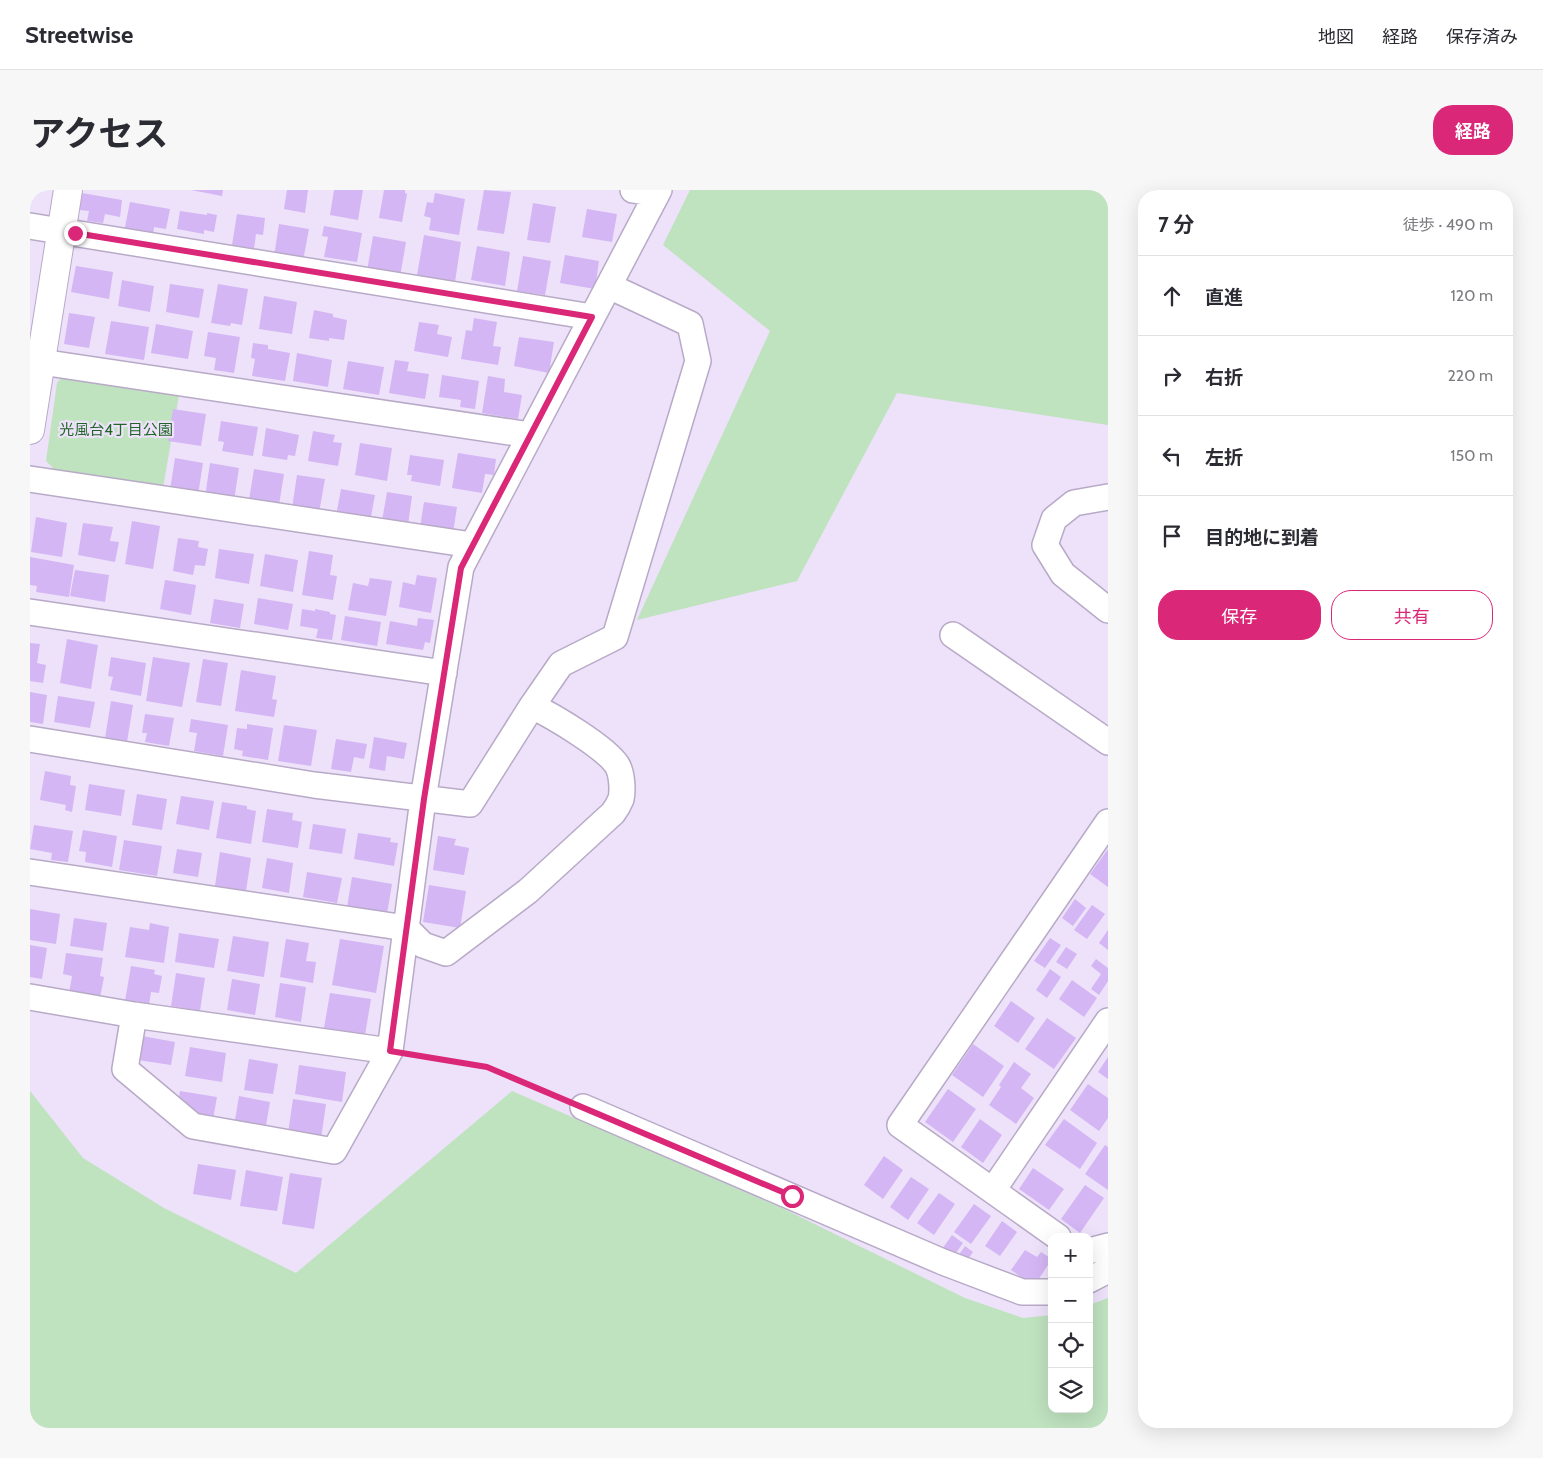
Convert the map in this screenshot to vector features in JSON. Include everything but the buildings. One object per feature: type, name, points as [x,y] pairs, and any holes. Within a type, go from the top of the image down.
[{"type":"street","points":[[30,430],[68,190]]},
{"type":"street","points":[[134,1015],[125,1069],[193,1126],[334,1151],[390,1051],[424,799],[461,568],[609,286],[650,191]]},
{"type":"street","points":[[30,226],[592,317]]},
{"type":"street","points":[[30,739],[314,785],[470,804],[532,706],[562,664],[615,638],[698,361],[690,324],[609,286]]},
{"type":"street","points":[[41,362],[530,435]]},
{"type":"street","points":[[30,479],[472,546]]},
{"type":"street","points":[[1108,497],[1074,503],[1054,519],[1045,545],[1063,574],[1108,610]]},
{"type":"street","points":[[30,612],[444,673]]},
{"type":"street","points":[[953,635],[1108,742]]},
{"type":"street","points":[[30,872],[406,928],[423,945],[446,953],[528,891],[613,813],[621,799],[621,780],[618,766],[606,753],[550,715],[532,706]]},
{"type":"street","points":[[1052,1233],[900,1125],[1108,822]]},
{"type":"street","points":[[30,997],[134,1015],[390,1051]]},
{"type":"street","points":[[993,1190],[1108,1020]]},
{"type":"street","points":[[584,1107],[943,1262],[1022,1292],[1048,1292]]},
{"type":"street","points":[[1093,1250],[1108,1246]]},
{"type":"street","points":[[1093,1278],[1108,1270]]},
{"type":"path","points":[[390,1051],[487,1067],[584,1107]]},
{"type":"green space","points":[[690,190],[1108,190],[1108,425],[897,393],[797,581],[637,620],[770,331],[663,245]]},
{"type":"green space","name":"光風台4丁目公園","points":[[64,374],[179,395],[163,488],[54,469],[46,461],[57,383]]},
{"type":"green space","points":[[30,1091],[83,1158],[164,1208],[296,1273],[512,1091],[782,1208],[965,1298],[1023,1318],[1048,1315],[1048,1413],[1093,1413],[1093,1304],[1108,1298],[1108,1428],[30,1428]]},
{"type":"route","points":[[75,233],[592,317],[461,568],[424,799],[390,1051],[487,1067],[792,1196]]}]
